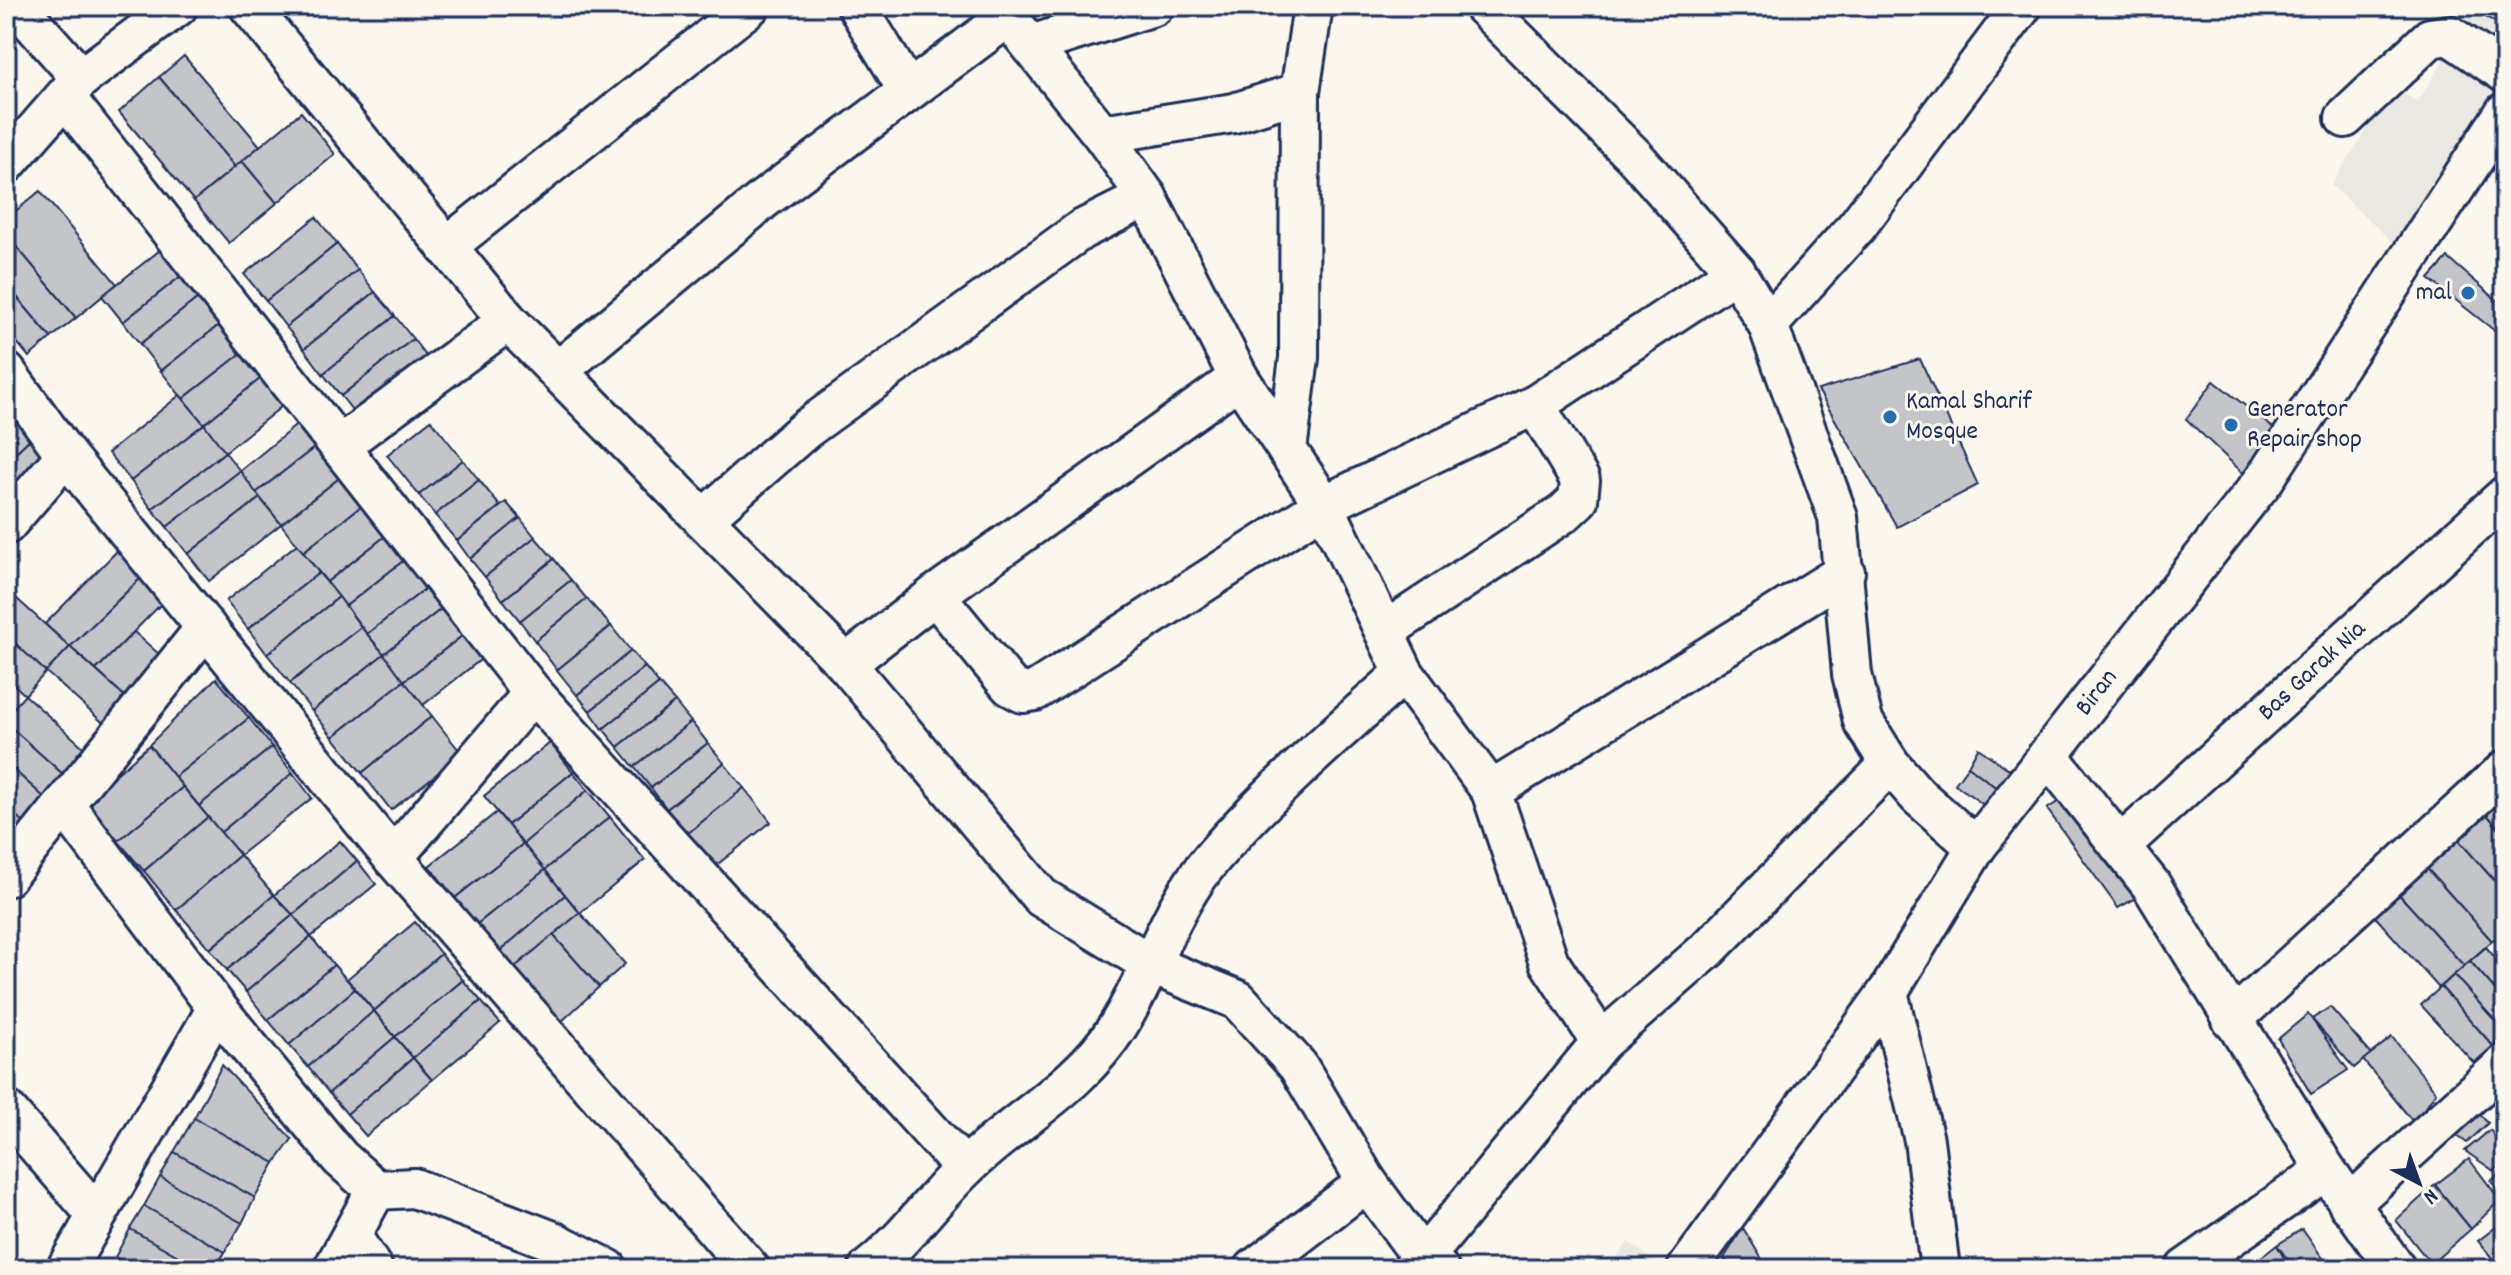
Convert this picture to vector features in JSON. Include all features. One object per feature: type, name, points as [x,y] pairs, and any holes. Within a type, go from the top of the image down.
[{"type":"street","points":[[17,6],[74,88],[339,446],[533,693],[964,1168]]},
{"type":"street","points":[[6,164],[74,88],[178,6]]},
{"type":"street","points":[[249,6],[508,321],[846,664],[1041,897],[1152,965],[1238,1000],[1298,1066],[1367,1182],[1431,1264],[1601,1042],[1707,950],[1890,764]]},
{"type":"street","points":[[446,247],[750,6]]},
{"type":"street","points":[[857,6],[907,89]]},
{"type":"street","points":[[558,371],[764,199],[907,89],[1013,23],[1154,6]]},
{"type":"street","points":[[1287,450],[1299,358],[1300,92],[1313,6]]},
{"type":"street","points":[[1483,6],[1634,156],[1736,272],[1768,325],[1838,517],[1852,674],[1863,721],[1890,764],[1918,796],[1976,847]]},
{"type":"street","points":[[1768,325],[1857,226],[2022,6]]},
{"type":"street","points":[[1013,23],[1047,70],[1102,134],[1147,197],[1239,378],[1324,505],[1404,673],[1491,791],[1549,962],[1601,1042]]},
{"type":"street","points":[[2345,118],[2430,38],[2449,35],[2505,73]]},
{"type":"street","points":[[1102,134],[1234,113],[1300,92]]},
{"type":"street","name":"Biran","points":[[1699,1263],[1888,992],[1976,847],[2264,480],[2505,112]]},
{"type":"street","points":[[703,519],[818,420],[1081,230],[1147,197]]},
{"type":"street","points":[[935,595],[1010,686],[1023,693],[1035,691],[1324,505],[1535,405],[1736,272]]},
{"type":"street","points":[[339,446],[508,321]]},
{"type":"street","points":[[6,372],[66,455],[393,858],[750,1269]]},
{"type":"street","points":[[846,664],[935,595],[1239,378]]},
{"type":"street","points":[[1385,631],[1564,513],[1578,500],[1580,480],[1535,405]]},
{"type":"street","points":[[6,525],[66,455]]},
{"type":"street","name":"Bas Garak Nia","points":[[2120,846],[2505,496]]},
{"type":"street","points":[[1491,791],[1845,572]]},
{"type":"street","points":[[6,877],[206,627]]},
{"type":"street","points":[[868,1269],[892,1250],[964,1168],[1089,1066],[1117,1027],[1152,965],[1174,915],[1211,859],[1404,673]]},
{"type":"street","points":[[393,858],[533,693]]},
{"type":"street","points":[[2048,755],[2151,885],[2326,1170],[2396,1269]]},
{"type":"street","points":[[2232,1020],[2505,770]]},
{"type":"street","points":[[64,804],[217,1008],[340,1158],[376,1190],[414,1188],[444,1198],[553,1241],[608,1269]]},
{"type":"street","points":[[1888,992],[1924,1140],[1940,1269]]},
{"type":"street","points":[[66,1269],[95,1213],[217,1008]]},
{"type":"street","points":[[2349,1205],[2505,1064]]},
{"type":"street","points":[[6,1110],[95,1213]]},
{"type":"street","points":[[2185,1269],[2326,1170]]},
{"type":"street","points":[[1254,1269],[1367,1182]]},
{"type":"street","points":[[373,1269],[343,1253],[376,1190]]},
{"type":"shaded area","points":[[2431,6],[2505,6],[2505,62],[2428,12]]},
{"type":"shaded area","points":[[2451,49],[2499,82],[2396,245],[2331,185],[2395,86],[2417,103]]},
{"type":"shaded area","points":[[1628,1242],[1666,1269],[1614,1269],[1609,1266]]},
{"type":"building","points":[[2467,6],[2505,6],[2505,28]]},
{"type":"building","points":[[184,56],[260,146],[235,167],[159,77]]},
{"type":"building","points":[[159,77],[235,167],[194,201],[119,112]]},
{"type":"building","points":[[301,112],[335,154],[277,203],[242,161]]},
{"type":"building","points":[[242,161],[277,203],[229,243],[194,201]]},
{"type":"building","points":[[40,191],[117,284],[76,318],[6,234],[6,219]]},
{"type":"building","points":[[316,217],[337,244],[266,301],[244,274]]},
{"type":"building","points":[[6,234],[76,318],[51,338],[6,284]]},
{"type":"building","points":[[169,243],[190,269],[123,322],[102,296]]},
{"type":"building","points":[[337,244],[358,270],[286,327],[266,301]]},
{"type":"building","name":"mal","points":[[2448,258],[2505,307],[2505,339],[2429,279]]},
{"type":"building","points":[[190,269],[207,291],[140,344],[123,322]]},
{"type":"building","points":[[358,270],[375,292],[304,349],[286,327]]},
{"type":"building","points":[[6,284],[51,338],[29,357],[6,329]]},
{"type":"building","points":[[207,291],[228,318],[161,371],[140,344]]},
{"type":"building","points":[[375,292],[395,316],[323,374],[304,349]]},
{"type":"building","points":[[395,316],[413,339],[341,396],[323,374]]},
{"type":"building","points":[[228,318],[251,346],[183,399],[161,371]]},
{"type":"building","points":[[413,339],[432,364],[360,420],[341,396]]},
{"type":"building","points":[[251,346],[270,371],[204,424],[183,399]]},
{"type":"building","name":"Kamal Sharif Mosque","points":[[1920,359],[1978,485],[1897,527],[1818,390]]},
{"type":"building","points":[[270,371],[292,398],[225,452],[204,424]]},
{"type":"building","name":"Generator Repair shop","points":[[2214,381],[2277,431],[2245,475],[2186,419]]},
{"type":"building","points":[[180,395],[204,424],[131,481],[108,453]]},
{"type":"building","points":[[11,405],[34,435],[6,462],[6,410]]},
{"type":"building","points":[[305,418],[323,441],[256,493],[240,471]]},
{"type":"building","points":[[431,420],[463,460],[419,495],[387,455]]},
{"type":"building","points":[[204,424],[225,452],[152,509],[131,481]]},
{"type":"building","points":[[34,435],[59,461],[6,509],[6,462]]},
{"type":"building","points":[[323,441],[347,472],[281,524],[256,493]]},
{"type":"building","points":[[225,452],[240,471],[167,527],[152,509]]},
{"type":"building","points":[[463,460],[479,480],[435,515],[419,495]]},
{"type":"building","points":[[240,471],[260,498],[188,554],[167,527]]},
{"type":"building","points":[[347,472],[369,500],[303,552],[281,524]]},
{"type":"building","points":[[479,480],[500,506],[457,541],[435,515]]},
{"type":"building","points":[[260,498],[281,524],[209,581],[188,554]]},
{"type":"building","points":[[369,500],[393,530],[327,582],[303,552]]},
{"type":"building","points":[[506,502],[520,518],[470,559],[457,541]]},
{"type":"building","points":[[520,518],[535,537],[485,577],[470,559]]},
{"type":"building","points":[[393,530],[412,554],[346,606],[327,582]]},
{"type":"building","points":[[535,537],[554,559],[503,600],[485,577]]},
{"type":"building","points":[[297,544],[319,573],[248,629],[226,601]]},
{"type":"building","points":[[119,549],[144,575],[70,647],[45,624]]},
{"type":"building","points":[[412,554],[434,582],[367,634],[346,606]]},
{"type":"building","points":[[554,559],[571,580],[520,621],[503,600]]},
{"type":"building","points":[[319,573],[339,597],[267,654],[248,629]]},
{"type":"building","points":[[144,575],[167,598],[96,670],[70,647]]},
{"type":"building","points":[[571,580],[587,599],[535,641],[520,621]]},
{"type":"building","points":[[434,582],[450,602],[384,654],[367,634]]},
{"type":"building","points":[[6,589],[70,647],[46,672],[6,635]]},
{"type":"building","points":[[339,597],[361,627],[290,683],[267,654]]},
{"type":"building","points":[[587,599],[611,626],[557,670],[535,641]]},
{"type":"building","points":[[450,602],[471,629],[404,681],[384,654]]},
{"type":"building","points":[[611,626],[631,651],[577,695],[557,670]]},
{"type":"building","points":[[361,627],[384,654],[312,711],[290,683]]},
{"type":"building","points":[[471,629],[489,653],[423,705],[404,681]]},
{"type":"building","points":[[134,632],[168,662],[132,703],[96,670]]},
{"type":"building","points":[[6,635],[46,672],[25,695],[6,677]]},
{"type":"building","points":[[70,647],[132,703],[109,728],[46,672]]},
{"type":"building","points":[[631,651],[645,667],[590,711],[577,695]]},
{"type":"building","points":[[384,654],[404,681],[333,737],[312,711]]},
{"type":"building","points":[[645,667],[659,684],[603,729],[590,711]]},
{"type":"building","points":[[216,678],[249,718],[175,777],[149,745]]},
{"type":"building","points":[[404,681],[432,716],[362,773],[333,737]]},
{"type":"building","points":[[659,684],[675,702],[618,747],[603,729]]},
{"type":"building","points":[[25,695],[89,752],[66,777],[6,723],[6,716]]},
{"type":"building","points":[[675,702],[691,722],[634,767],[618,747]]},
{"type":"building","points":[[432,716],[462,754],[391,810],[362,773]]},
{"type":"building","points":[[249,718],[272,747],[199,806],[175,777]]},
{"type":"building","points":[[691,722],[708,743],[651,788],[634,767]]},
{"type":"building","points":[[6,723],[66,777],[46,799],[6,763]]},
{"type":"building","points":[[550,743],[573,772],[508,825],[484,796]]},
{"type":"building","points":[[708,743],[724,763],[667,809],[651,788]]},
{"type":"building","points":[[149,745],[183,787],[118,841],[86,801]]},
{"type":"building","points":[[272,747],[293,773],[220,833],[199,806]]},
{"type":"building","points":[[1978,748],[2019,776],[2003,793],[1968,766]]},
{"type":"building","points":[[6,763],[46,799],[24,823],[6,807]]},
{"type":"building","points":[[724,763],[744,788],[687,834],[667,809]]},
{"type":"building","points":[[1968,766],[2003,793],[1992,811],[1955,784]]},
{"type":"building","points":[[573,772],[588,790],[523,844],[508,825]]},
{"type":"building","points":[[293,773],[312,798],[240,855],[220,833]]},
{"type":"building","points":[[183,787],[208,817],[144,871],[118,841]]},
{"type":"building","points":[[744,788],[771,822],[714,867],[687,834]]},
{"type":"building","points":[[588,790],[610,817],[545,870],[523,844]]},
{"type":"building","points":[[2073,792],[2144,894],[2118,908],[2047,809]]},
{"type":"building","points":[[2495,799],[2505,810],[2505,836],[2483,810]]},
{"type":"building","points":[[6,807],[24,823],[6,843]]},
{"type":"building","points":[[2483,810],[2505,836],[2505,893],[2454,835]]},
{"type":"building","points":[[497,812],[523,844],[455,898],[429,866]]},
{"type":"building","points":[[208,817],[240,855],[176,910],[144,871]]},
{"type":"building","points":[[610,817],[645,860],[580,913],[545,870]]},
{"type":"building","points":[[2454,835],[2505,893],[2505,929],[2492,941],[2422,863]]},
{"type":"building","points":[[340,841],[357,861],[293,915],[274,895]]},
{"type":"building","points":[[523,844],[545,870],[476,925],[455,898]]},
{"type":"building","points":[[240,855],[274,895],[210,949],[176,910]]},
{"type":"building","points":[[357,861],[376,884],[311,937],[293,915]]},
{"type":"building","points":[[2422,863],[2492,941],[2464,966],[2394,889]]},
{"type":"building","points":[[545,870],[565,895],[499,952],[476,925]]},
{"type":"building","points":[[2394,889],[2464,966],[2439,988],[2370,911]]},
{"type":"building","points":[[274,895],[293,915],[227,970],[210,949]]},
{"type":"building","points":[[565,895],[580,913],[514,968],[499,952]]},
{"type":"building","points":[[580,913],[625,964],[599,987],[553,935]]},
{"type":"building","points":[[293,915],[311,937],[246,992],[227,970]]},
{"type":"building","points":[[415,922],[441,954],[374,1011],[347,979]]},
{"type":"building","points":[[553,935],[599,987],[561,1022],[514,968]]},
{"type":"building","points":[[311,937],[334,965],[268,1020],[246,992]]},
{"type":"building","points":[[2486,947],[2505,969],[2505,1001],[2470,961]]},
{"type":"building","points":[[441,954],[463,980],[395,1037],[374,1011]]},
{"type":"building","points":[[2470,961],[2505,1001],[2505,1032],[2454,975]]},
{"type":"building","points":[[334,965],[355,989],[289,1045],[268,1020]]},
{"type":"building","points":[[2454,975],[2505,1032],[2493,1046],[2441,987]]},
{"type":"building","points":[[463,980],[481,1001],[413,1058],[395,1037]]},
{"type":"building","points":[[2441,987],[2493,1046],[2474,1063],[2421,1005]]},
{"type":"building","points":[[355,989],[374,1011],[308,1067],[289,1045]]},
{"type":"building","points":[[481,1001],[500,1023],[432,1080],[413,1058]]},
{"type":"building","points":[[2330,1007],[2371,1054],[2354,1068],[2312,1019]]},
{"type":"building","points":[[374,1011],[395,1037],[329,1093],[308,1067]]},
{"type":"building","points":[[2308,1014],[2348,1070],[2311,1094],[2278,1039]]},
{"type":"building","points":[[395,1037],[413,1058],[347,1114],[329,1093]]},
{"type":"building","points":[[2392,1037],[2436,1092],[2414,1123],[2363,1060]]},
{"type":"building","points":[[413,1058],[432,1080],[366,1136],[347,1114]]},
{"type":"building","points":[[222,1065],[292,1139],[275,1163],[194,1118]]},
{"type":"building","points":[[2473,1107],[2488,1123],[2467,1143],[2445,1127]]},
{"type":"building","points":[[194,1118],[275,1163],[255,1198],[174,1152]]},
{"type":"building","points":[[2490,1130],[2505,1149],[2505,1161],[2494,1171],[2465,1151]]},
{"type":"building","points":[[174,1152],[255,1198],[242,1223],[160,1177]]},
{"type":"building","points":[[2469,1159],[2500,1200],[2471,1229],[2435,1185]]},
{"type":"building","points":[[2505,1170],[2505,1199],[2491,1181]]},
{"type":"building","points":[[160,1177],[242,1223],[225,1252],[144,1206]]},
{"type":"building","points":[[2435,1185],[2471,1229],[2431,1264],[2396,1220]]},
{"type":"building","points":[[144,1206],[225,1252],[215,1269],[201,1269],[130,1229]]},
{"type":"building","points":[[2505,1220],[2505,1269],[2501,1269],[2478,1241]]},
{"type":"building","points":[[1743,1228],[1768,1269],[1732,1269],[1724,1258]]},
{"type":"building","points":[[130,1229],[201,1269],[136,1269],[115,1257]]},
{"type":"building","points":[[2302,1229],[2327,1264],[2319,1269],[2295,1269],[2277,1245]]},
{"type":"building","points":[[2277,1245],[2290,1269],[2253,1269],[2251,1265]]},
{"type":"place","name":"mal","points":[[2468,293]]},
{"type":"place","name":"Kamal Sharif Mosque","points":[[1890,417]]},
{"type":"place","name":"Generator Repair shop","points":[[2231,425]]}]
